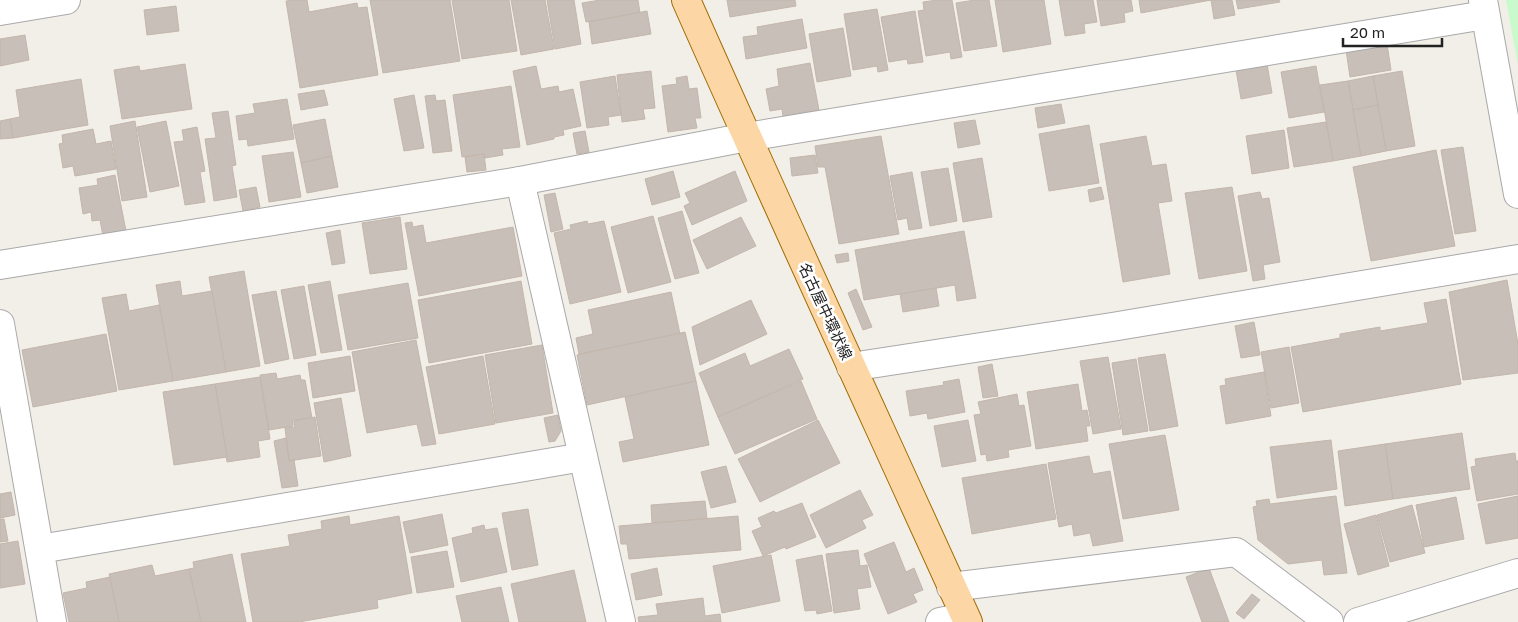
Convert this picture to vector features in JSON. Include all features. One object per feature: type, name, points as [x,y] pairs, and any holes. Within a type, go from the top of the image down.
[{"type":"main road","name":"名古屋中環状線","points":[[686,0],[951,587],[958,620]]},
{"type":"street","points":[[0,12],[66,0]]},
{"type":"street","points":[[0,265],[520,181],[747,137],[1484,7],[1518,194]]},
{"type":"street","points":[[520,181],[621,622]]},
{"type":"street","points":[[851,367],[1518,259]]},
{"type":"street","points":[[0,324],[52,622]]},
{"type":"street","points":[[40,550],[583,457]]},
{"type":"street","points":[[951,587],[1236,552],[1329,622]]},
{"type":"street","points":[[1358,622],[1518,573]]},
{"type":"green space","points":[[1506,0],[1518,0],[1518,65]]},
{"type":"building","points":[[307,0],[309,12],[357,3],[358,8],[367,7],[378,75],[300,88],[286,1]]},
{"type":"building","points":[[370,0],[450,0],[460,61],[383,73]]},
{"type":"building","points":[[452,0],[509,0],[517,51],[462,59]]},
{"type":"building","points":[[511,0],[545,0],[554,49],[521,55]]},
{"type":"building","points":[[547,0],[574,0],[581,44],[555,49]]},
{"type":"building","points":[[600,0],[638,0],[640,13],[586,22],[582,3]]},
{"type":"building","points":[[727,0],[795,0],[796,6],[730,17]]},
{"type":"building","points":[[952,0],[962,57],[951,59],[950,52],[926,56],[918,11],[924,10],[923,2]]},
{"type":"building","points":[[989,0],[997,46],[964,51],[956,3]]},
{"type":"building","points":[[995,0],[1044,0],[1051,44],[1003,52]]},
{"type":"building","points":[[1059,0],[1093,0],[1097,22],[1084,24],[1085,33],[1065,36]]},
{"type":"building","points":[[1097,0],[1131,0],[1133,11],[1124,13],[1125,22],[1101,26]]},
{"type":"building","points":[[1139,0],[1211,0],[1141,13]]},
{"type":"building","points":[[1211,0],[1232,0],[1235,15],[1214,19]]},
{"type":"building","points":[[1236,0],[1279,0],[1280,2],[1238,9]]},
{"type":"building","points":[[176,6],[179,31],[147,35],[144,10]]},
{"type":"building","points":[[877,9],[888,70],[878,72],[877,66],[853,70],[844,14]]},
{"type":"building","points":[[647,11],[651,34],[592,44],[589,22]]},
{"type":"building","points":[[915,11],[923,62],[908,64],[907,59],[889,62],[881,17]]},
{"type":"building","points":[[802,19],[807,48],[746,59],[743,37],[758,35],[757,27]]},
{"type":"building","points":[[843,28],[851,76],[817,82],[809,34]]},
{"type":"building","points":[[25,35],[29,60],[0,66],[0,39]]},
{"type":"building","points":[[1387,44],[1391,70],[1350,77],[1346,50]]},
{"type":"building","points":[[810,63],[819,110],[783,116],[782,109],[770,111],[766,89],[779,86],[777,69]]},
{"type":"building","points":[[185,64],[192,109],[122,119],[114,70],[139,66],[140,71]]},
{"type":"building","points":[[1267,64],[1272,93],[1241,99],[1236,70]]},
{"type":"building","points":[[536,66],[541,89],[558,86],[559,92],[573,89],[581,126],[563,130],[564,135],[554,137],[554,139],[527,145],[513,71]]},
{"type":"building","points":[[1316,66],[1324,112],[1289,118],[1281,72]]},
{"type":"building","points":[[651,71],[655,108],[643,109],[645,119],[622,122],[617,75]]},
{"type":"building","points":[[1402,71],[1415,146],[1386,151],[1373,76]]},
{"type":"building","points":[[615,76],[621,115],[608,117],[609,125],[587,128],[580,82]]},
{"type":"building","points":[[687,76],[689,89],[697,88],[701,118],[695,118],[697,128],[668,132],[662,86],[677,84],[676,78]]},
{"type":"building","points":[[1373,76],[1378,105],[1353,110],[1348,81]]},
{"type":"building","points":[[81,79],[88,125],[13,138],[10,119],[20,117],[16,90]]},
{"type":"building","points":[[1348,81],[1361,156],[1333,161],[1320,85]]},
{"type":"building","points":[[511,86],[520,147],[502,149],[503,155],[485,158],[484,154],[462,157],[453,95]]},
{"type":"building","points":[[324,90],[328,105],[301,110],[298,94]]},
{"type":"building","points":[[414,95],[424,148],[404,151],[394,99]]},
{"type":"building","points":[[435,95],[436,101],[445,100],[452,151],[433,153],[425,96]]},
{"type":"building","points":[[287,99],[294,139],[248,146],[247,139],[239,140],[236,116],[255,113],[253,104]]},
{"type":"building","points":[[1061,104],[1065,123],[1038,128],[1035,108]]},
{"type":"building","points":[[1378,105],[1386,151],[1361,156],[1353,110]]},
{"type":"building","points":[[228,111],[236,165],[232,166],[237,197],[214,201],[205,139],[216,138],[212,113]]},
{"type":"building","points":[[10,119],[13,138],[0,139],[0,121]]},
{"type":"building","points":[[325,119],[332,156],[301,163],[293,125]]},
{"type":"building","points":[[975,120],[980,144],[958,148],[954,123]]},
{"type":"building","points":[[135,121],[147,197],[122,201],[110,126]]},
{"type":"building","points":[[166,121],[179,186],[150,192],[137,127]]},
{"type":"building","points":[[1326,122],[1333,161],[1294,167],[1287,128]]},
{"type":"building","points":[[1089,125],[1099,183],[1049,191],[1039,134]]},
{"type":"building","points":[[197,127],[205,171],[200,172],[205,202],[185,205],[174,142],[184,141],[182,130]]},
{"type":"building","points":[[93,129],[96,144],[111,141],[116,169],[75,176],[73,166],[63,168],[59,144],[63,143],[62,135]]},
{"type":"building","points":[[1284,130],[1289,168],[1252,174],[1246,136]]},
{"type":"building","points":[[585,131],[589,152],[577,154],[573,133]]},
{"type":"building","points":[[881,136],[899,234],[839,244],[825,167],[818,167],[815,146]]},
{"type":"building","points":[[1146,136],[1152,166],[1166,164],[1172,201],[1158,203],[1170,274],[1123,282],[1100,144]]},
{"type":"building","points":[[1463,147],[1476,231],[1455,234],[1441,150]]},
{"type":"building","points":[[1436,150],[1455,246],[1371,261],[1353,167]]},
{"type":"building","points":[[293,152],[301,197],[269,202],[262,156]]},
{"type":"building","points":[[484,154],[486,170],[467,172],[465,157]]},
{"type":"building","points":[[815,155],[818,173],[792,176],[790,158]]},
{"type":"building","points":[[332,156],[338,187],[307,193],[301,163]]},
{"type":"building","points":[[982,158],[992,217],[963,222],[953,163]]},
{"type":"building","points":[[948,168],[957,221],[930,226],[921,172]]},
{"type":"building","points":[[673,171],[680,197],[652,205],[645,179]]},
{"type":"building","points":[[735,171],[747,201],[692,225],[684,206],[690,203],[685,193]]},
{"type":"building","points":[[912,172],[922,228],[909,230],[907,218],[898,220],[890,176]]},
{"type":"building","points":[[115,175],[126,231],[103,236],[100,220],[92,221],[91,212],[83,214],[79,188],[98,185],[97,179]]},
{"type":"building","points":[[256,187],[260,207],[243,211],[239,190]]},
{"type":"building","points":[[1101,187],[1104,199],[1090,202],[1088,190]]},
{"type":"building","points":[[1232,187],[1247,271],[1199,279],[1185,193]]},
{"type":"building","points":[[1260,192],[1262,199],[1269,198],[1280,262],[1263,265],[1265,279],[1253,281],[1238,196]]},
{"type":"building","points":[[555,193],[563,229],[551,232],[544,195]]},
{"type":"building","points":[[682,211],[699,273],[675,279],[658,218]]},
{"type":"building","points":[[653,216],[671,282],[628,293],[611,227]]},
{"type":"building","points":[[400,217],[407,269],[370,274],[362,223]]},
{"type":"building","points":[[741,217],[756,246],[707,269],[693,240]]},
{"type":"building","points":[[587,221],[588,224],[604,221],[621,292],[570,304],[554,233],[571,229],[570,225]]},
{"type":"building","points":[[412,222],[413,227],[423,225],[426,243],[513,227],[522,276],[419,296],[405,223]]},
{"type":"building","points":[[340,230],[345,263],[332,265],[326,233]]},
{"type":"building","points":[[964,231],[976,298],[957,301],[955,285],[864,300],[855,250]]},
{"type":"building","points":[[848,253],[849,261],[837,263],[835,255]]},
{"type":"building","points":[[244,271],[260,366],[226,372],[209,277]]},
{"type":"building","points":[[1507,280],[1518,344],[1518,373],[1463,380],[1449,292]]},
{"type":"building","points":[[180,281],[182,296],[212,291],[226,372],[173,381],[156,285]]},
{"type":"building","points":[[330,281],[342,350],[321,353],[308,285]]},
{"type":"building","points":[[521,281],[532,344],[429,363],[418,300]]},
{"type":"building","points":[[408,283],[418,338],[348,350],[338,295]]},
{"type":"building","points":[[304,286],[316,355],[294,359],[281,290]]},
{"type":"building","points":[[936,288],[939,306],[903,312],[900,294]]},
{"type":"building","points":[[856,289],[872,327],[863,330],[848,293]]},
{"type":"building","points":[[276,291],[289,359],[265,364],[252,295]]},
{"type":"building","points":[[671,292],[680,334],[579,354],[576,338],[593,334],[588,310]]},
{"type":"building","points":[[126,294],[129,311],[159,305],[173,381],[119,390],[102,298]]},
{"type":"building","points":[[1446,299],[1461,384],[1303,412],[1291,347],[1340,338],[1340,334],[1380,327],[1380,331],[1428,323],[1424,303]]},
{"type":"building","points":[[751,300],[767,334],[700,365],[692,327]]},
{"type":"building","points":[[1254,322],[1260,355],[1241,358],[1235,326]]},
{"type":"building","points":[[685,332],[696,381],[587,405],[577,355]]},
{"type":"building","points":[[106,334],[117,391],[33,407],[22,350]]},
{"type":"building","points":[[416,340],[436,444],[422,446],[417,424],[367,433],[352,352]]},
{"type":"building","points":[[542,345],[553,413],[496,423],[485,355]]},
{"type":"building","points":[[1289,347],[1299,403],[1271,408],[1261,352]]},
{"type":"building","points":[[789,349],[803,379],[718,417],[699,373],[745,353],[750,366]]},
{"type":"building","points":[[1165,354],[1178,426],[1150,431],[1138,358]]},
{"type":"building","points":[[350,356],[355,391],[313,398],[308,363]]},
{"type":"building","points":[[483,356],[495,424],[439,434],[426,367]]},
{"type":"building","points":[[1108,357],[1121,429],[1093,434],[1080,361]]},
{"type":"building","points":[[1136,359],[1148,431],[1123,435],[1112,363]]},
{"type":"building","points":[[992,364],[998,396],[983,398],[978,367]]},
{"type":"building","points":[[1264,372],[1271,416],[1226,424],[1220,386],[1226,385],[1225,379]]},
{"type":"building","points":[[276,373],[277,379],[300,375],[301,380],[305,380],[312,418],[293,420],[293,426],[269,430],[260,375]]},
{"type":"building","points":[[260,377],[270,439],[258,441],[260,457],[227,462],[215,384]]},
{"type":"building","points":[[959,379],[965,412],[928,419],[927,413],[910,416],[906,391],[944,385],[943,382]]},
{"type":"building","points":[[696,381],[709,445],[623,462],[619,442],[634,439],[625,397]]},
{"type":"building","points":[[801,381],[817,419],[735,454],[718,417]]},
{"type":"building","points":[[215,384],[227,457],[174,465],[163,392]]},
{"type":"building","points":[[1078,384],[1082,411],[1087,410],[1090,426],[1086,426],[1088,441],[1036,449],[1027,392]]},
{"type":"building","points":[[1017,394],[1019,406],[1024,405],[1031,446],[1008,450],[1009,457],[987,461],[986,454],[981,455],[974,415],[981,414],[978,402]]},
{"type":"building","points":[[341,398],[351,456],[324,462],[314,403]]},
{"type":"building","points":[[558,415],[561,431],[555,441],[549,442],[544,418]]},
{"type":"building","points":[[315,417],[321,456],[289,461],[285,428],[295,427],[294,421]]},
{"type":"building","points":[[818,420],[840,463],[760,502],[738,459]]},
{"type":"building","points":[[968,420],[976,461],[942,467],[934,426]]},
{"type":"building","points":[[1462,433],[1470,489],[1393,499],[1385,444]]},
{"type":"building","points":[[1165,435],[1179,510],[1123,519],[1109,444]]},
{"type":"building","points":[[286,438],[289,461],[294,460],[298,486],[282,488],[274,441]]},
{"type":"building","points":[[1331,440],[1337,489],[1277,498],[1270,447]]},
{"type":"building","points":[[1385,444],[1393,499],[1345,506],[1338,451]]},
{"type":"building","points":[[1515,453],[1516,461],[1518,461],[1518,494],[1477,501],[1471,467],[1476,466],[1475,459]]},
{"type":"building","points":[[1089,456],[1093,474],[1110,471],[1123,541],[1093,546],[1090,533],[1074,536],[1072,524],[1059,527],[1048,463]]},
{"type":"building","points":[[1046,464],[1056,519],[972,534],[962,478]]},
{"type":"building","points":[[726,466],[736,502],[711,508],[701,472]]},
{"type":"building","points":[[860,490],[873,515],[862,520],[866,528],[826,548],[810,515]]},
{"type":"building","points":[[11,492],[15,515],[0,518],[0,494]]},
{"type":"building","points":[[1336,496],[1347,573],[1324,575],[1322,560],[1288,564],[1258,540],[1253,507],[1257,506],[1256,501],[1269,499],[1270,504]]},
{"type":"building","points":[[1518,496],[1518,538],[1486,544],[1478,504]]},
{"type":"building","points":[[1456,497],[1464,539],[1424,547],[1416,505]]},
{"type":"building","points":[[705,501],[707,519],[652,523],[651,505]]},
{"type":"building","points":[[802,503],[816,537],[763,556],[752,531],[762,527],[758,518]]},
{"type":"building","points":[[1412,505],[1425,553],[1390,562],[1377,515]]},
{"type":"building","points":[[528,509],[538,565],[512,570],[502,513]]},
{"type":"building","points":[[442,514],[448,545],[410,553],[403,522]]},
{"type":"building","points":[[1376,515],[1389,566],[1358,575],[1344,524]]},
{"type":"building","points":[[349,516],[350,525],[399,516],[412,593],[377,600],[378,608],[299,622],[253,622],[241,554],[290,546],[288,535],[322,529],[321,521]]},
{"type":"building","points":[[738,516],[741,550],[629,559],[627,544],[621,544],[619,526]]},
{"type":"building","points":[[0,519],[4,519],[8,541],[0,542]]},
{"type":"building","points":[[484,525],[485,530],[497,528],[507,572],[461,582],[452,538],[473,533],[472,528]]},
{"type":"building","points":[[18,541],[25,584],[0,588],[0,544]]},
{"type":"building","points":[[894,542],[906,572],[914,568],[923,590],[913,594],[917,602],[888,614],[864,554]]},
{"type":"building","points":[[858,550],[860,566],[867,565],[871,587],[857,589],[860,609],[834,613],[826,554]]},
{"type":"building","points":[[447,551],[454,587],[417,593],[411,557]]},
{"type":"building","points":[[232,554],[246,622],[201,622],[189,569],[194,568],[193,562]]},
{"type":"building","points":[[771,555],[780,601],[722,613],[713,566]]},
{"type":"building","points":[[822,555],[832,611],[817,614],[816,610],[805,611],[796,560]]},
{"type":"building","points":[[152,565],[155,576],[189,569],[201,622],[119,622],[109,574]]},
{"type":"building","points":[[657,568],[662,595],[636,600],[631,574]]},
{"type":"building","points":[[1209,568],[1229,622],[1202,622],[1186,577]]},
{"type":"building","points":[[574,570],[586,622],[519,622],[511,584]]},
{"type":"building","points":[[110,577],[119,622],[69,622],[63,593],[87,588],[86,582]]},
{"type":"building","points":[[501,587],[509,622],[462,622],[456,596]]},
{"type":"building","points":[[1252,594],[1260,600],[1244,619],[1236,613]]},
{"type":"building","points":[[703,598],[705,616],[720,614],[721,622],[639,622],[638,617],[658,615],[656,604]]}]
